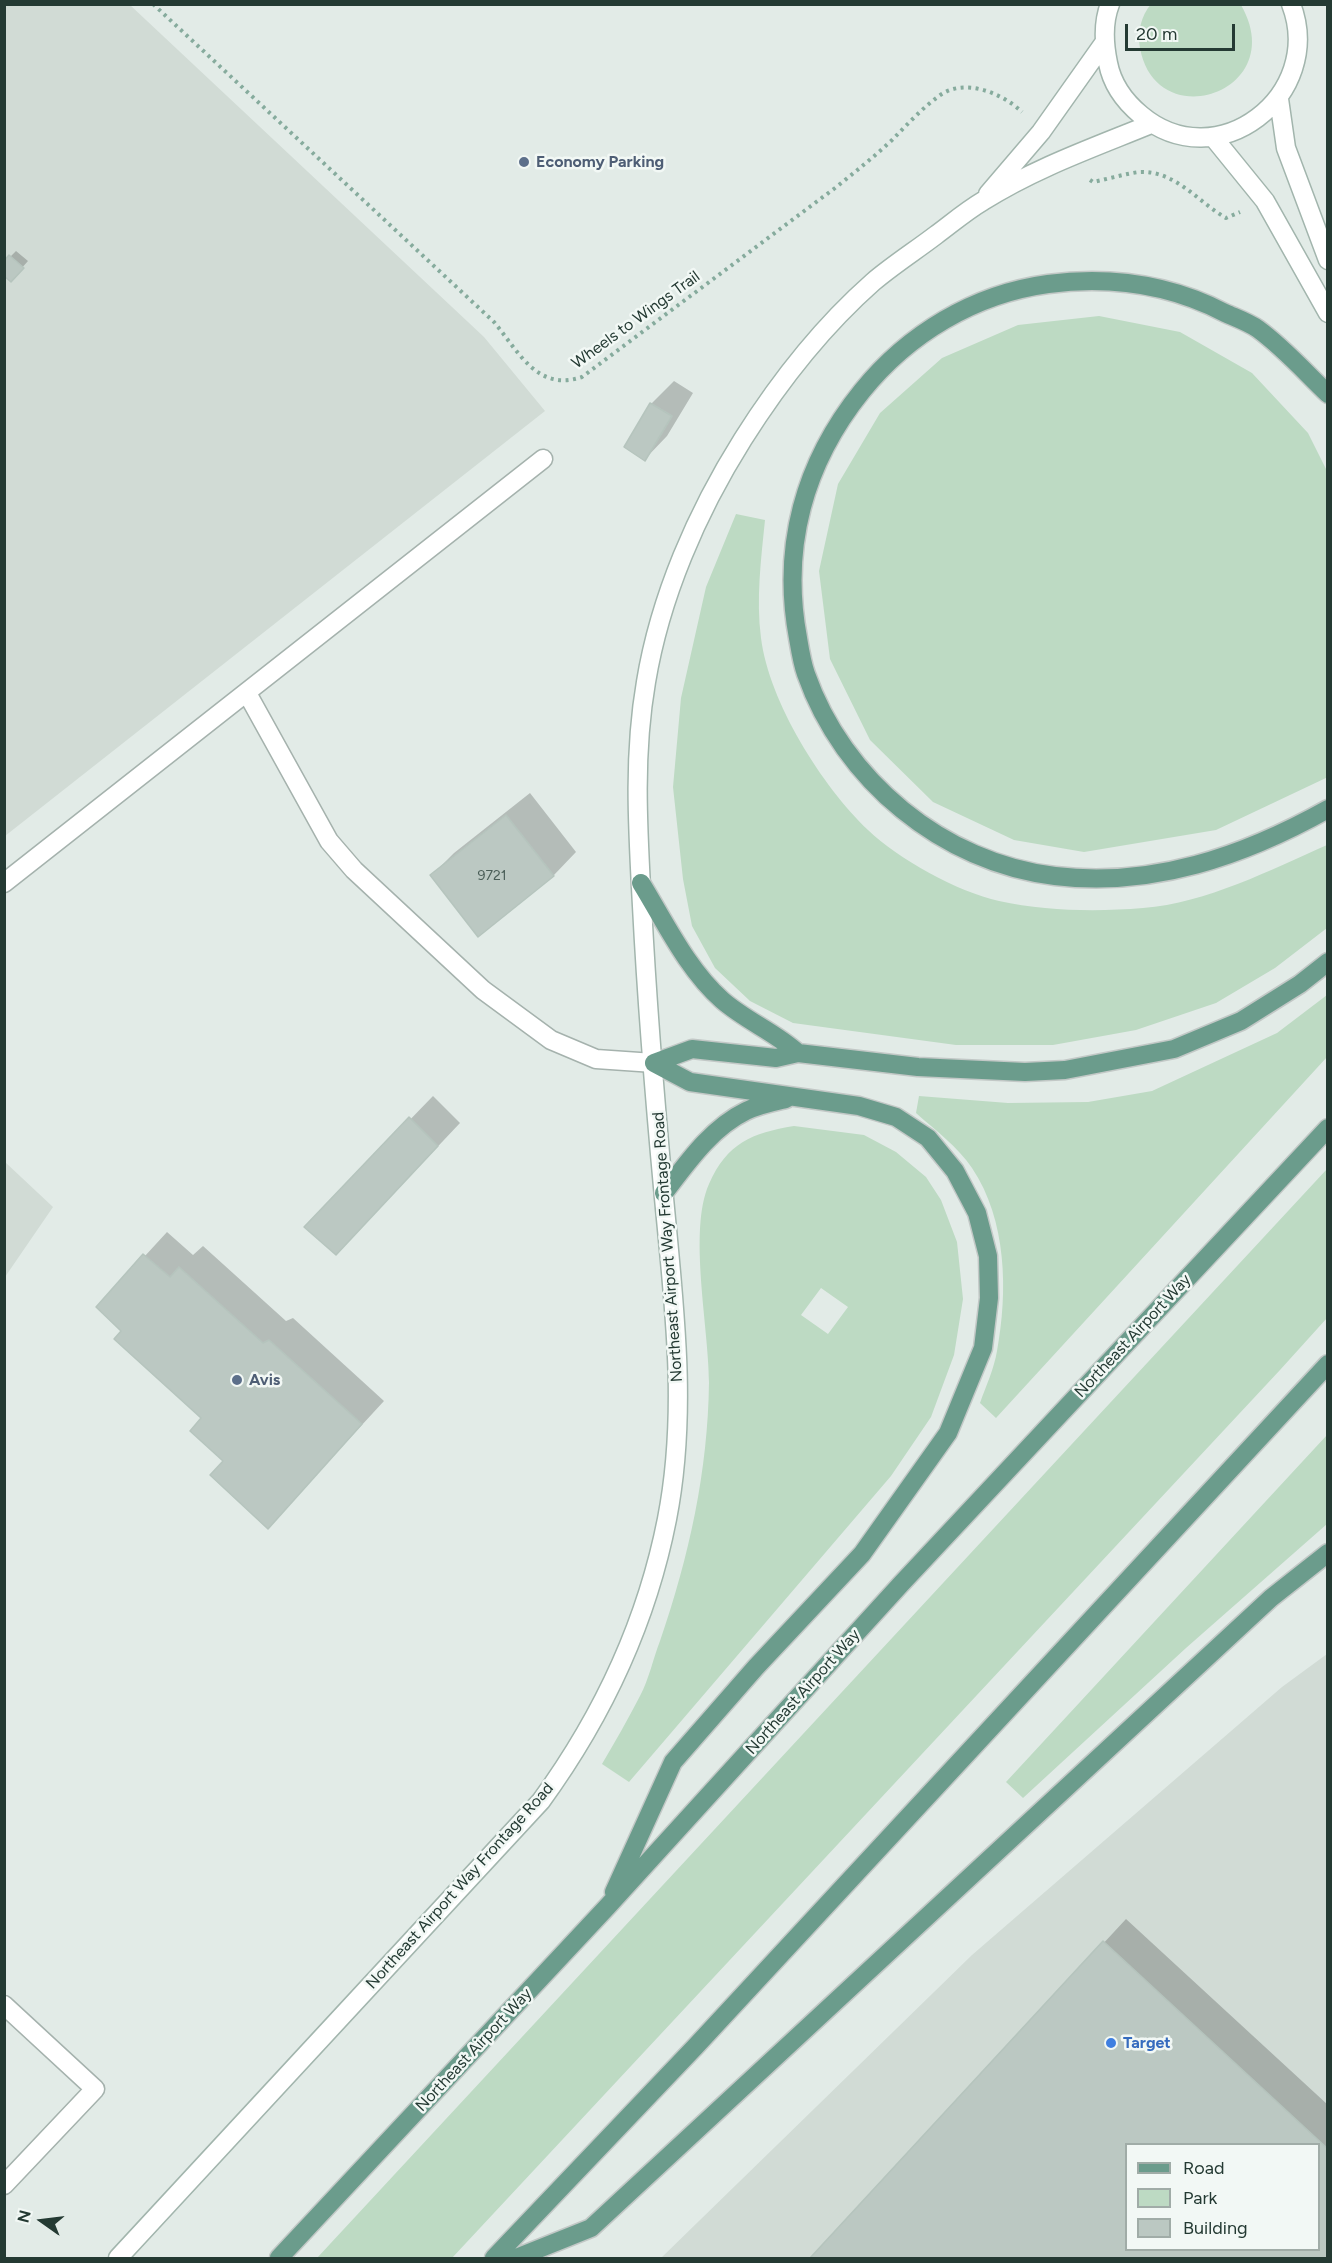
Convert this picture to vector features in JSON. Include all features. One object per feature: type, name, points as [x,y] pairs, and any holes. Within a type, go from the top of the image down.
[{"type":"main road","points":[[1328,394],[1290,356],[1255,327],[1205,303],[1158,287],[1128,282],[1078,280],[1026,287],[987,299],[918,335],[878,372],[839,419],[819,455],[806,492],[791,577],[795,622],[805,672],[823,712],[847,751],[885,795],[916,823],[991,862],[1056,876],[1127,878],[1155,874],[1191,867],[1254,845],[1328,809]]},
{"type":"main road","points":[[641,883],[696,970],[722,1000],[782,1039],[798,1053]]},
{"type":"main road","points":[[654,1063],[692,1048],[776,1058],[798,1053],[918,1067],[1025,1072],[1065,1070],[1174,1050],[1241,1021],[1300,984],[1328,962]]},
{"type":"main road","points":[[608,1907],[673,1762],[756,1667],[869,1545],[948,1433],[983,1348],[989,1298],[988,1256],[977,1213],[955,1171],[928,1138],[896,1117],[859,1106],[690,1082],[654,1063]]},
{"type":"main road","points":[[663,1193],[697,1150],[732,1118],[748,1109],[794,1096]]},
{"type":"main road","name":"Northeast Airport Way","points":[[279,2259],[608,1907],[901,1584],[1328,1128]]},
{"type":"main road","points":[[494,2259],[695,2047],[1328,1364]]},
{"type":"main road","points":[[516,2259],[591,2228],[1271,1598],[1328,1553]]},
{"type":"street","points":[[1110,4],[1104,43],[1110,75],[1126,103],[1151,124],[1171,133],[1192,138],[1214,137],[1250,125],[1279,99],[1297,63],[1298,22],[1291,4]]},
{"type":"street","name":"Northeast Airport Way Frontage Road","points":[[983,200],[1041,132],[1104,43]]},
{"type":"street","points":[[1279,99],[1286,148],[1328,260]]},
{"type":"street","name":"Northeast Airport Way Frontage Road","points":[[118,2259],[541,1801],[602,1705],[621,1665],[656,1568],[668,1517],[676,1454],[680,1386],[663,1193],[641,883],[637,814],[638,752],[646,681],[663,612],[699,519],[726,466],[788,372],[836,318],[875,280],[983,200],[1067,159],[1151,124]]},
{"type":"street","points":[[1214,137],[1265,201],[1328,313]]},
{"type":"street","points":[[4,883],[543,459]]},
{"type":"street","points":[[247,693],[329,841],[354,870],[483,990],[551,1040],[596,1059],[654,1063]]},
{"type":"street","points":[[4,2005],[95,2089],[4,2185]]},
{"type":"path","name":"Wheels to Wings Trail","points":[[153,4],[495,322],[535,371],[547,379],[561,382],[582,377],[836,188],[872,159],[940,94],[959,88],[980,89],[998,94],[1027,117]]},
{"type":"path","points":[[1086,177],[1093,182],[1140,172],[1161,174],[1180,184],[1226,218],[1246,209]]},
{"type":"shaded area","points":[[5,5],[130,5],[484,337],[545,411],[5,836]]},
{"type":"shaded area","points":[[5,1162],[53,1207],[5,1277]]},
{"type":"shaded area","points":[[1327,1654],[1327,2258],[661,2258],[972,1955],[1282,1687]]},
{"type":"green space","points":[[1151,4],[1241,5],[1252,35],[1249,61],[1235,80],[1215,92],[1192,96],[1170,91],[1151,75],[1140,48],[1139,36],[1142,19]]},
{"type":"green space","points":[[1099,316],[1180,332],[1252,373],[1308,433],[1327,471],[1328,777],[1216,830],[1084,852],[1014,840],[933,802],[870,740],[830,659],[819,571],[838,484],[880,413],[942,358],[1018,325]]},
{"type":"green space","points":[[736,514],[765,520],[759,594],[761,638],[766,663],[786,715],[800,742],[833,790],[868,830],[895,852],[929,873],[983,897],[1052,909],[1107,910],[1143,908],[1191,900],[1261,875],[1327,845],[1327,928],[1275,968],[1216,1003],[1136,1030],[1053,1045],[956,1045],[793,1023],[750,1001],[715,968],[692,926],[683,879],[673,787],[681,698],[706,587]]},
{"type":"green space","points":[[1327,995],[1327,1057],[996,1418],[980,1403],[994,1364],[1001,1328],[1003,1281],[998,1233],[984,1188],[972,1168],[953,1146],[916,1113],[919,1096],[1008,1103],[1088,1102],[1152,1091],[1277,1033]]},
{"type":"green space","points":[[794,1126],[864,1135],[896,1152],[926,1177],[941,1200],[957,1242],[963,1299],[954,1355],[931,1417],[891,1476],[629,1782],[602,1764],[626,1722],[648,1676],[680,1578],[701,1481],[709,1382],[700,1253],[703,1204],[716,1170],[733,1149],[753,1137]],"holes":[[[821,1288],[848,1307],[828,1334],[801,1315]]]},
{"type":"green space","points":[[1327,1169],[1327,1318],[1280,1370],[452,2258],[317,2258]]},
{"type":"green space","points":[[1327,1435],[1327,1524],[1186,1648],[1023,1798],[1006,1782]]},
{"type":"building","points":[[9,255],[24,268],[11,282],[4,276],[4,261]]},
{"type":"building","points":[[650,403],[672,416],[645,461],[624,447]]},
{"type":"building","points":[[506,815],[554,876],[478,937],[430,875]]},
{"type":"building","points":[[409,1117],[438,1146],[336,1255],[304,1227]]},
{"type":"building","name":"Avis","points":[[143,1254],[170,1277],[179,1267],[263,1343],[269,1340],[362,1424],[268,1529],[210,1475],[223,1461],[190,1431],[201,1418],[114,1339],[121,1331],[96,1307]]},
{"type":"building","name":"Target","points":[[1103,1941],[1328,2149],[1328,2258],[810,2258]]},
{"type":"place","name":"Economy Parking","points":[[524,162]]},
{"type":"place","name":"Avis","points":[[237,1380]]},
{"type":"place","name":"Target","points":[[1111,2043]]}]
